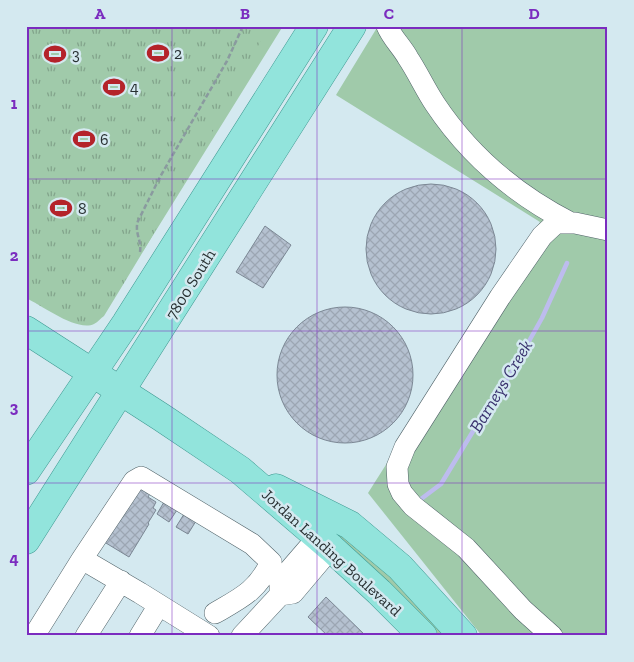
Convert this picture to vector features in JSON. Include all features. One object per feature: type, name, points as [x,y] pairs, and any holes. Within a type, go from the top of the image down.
[{"type":"main road","name":"7800 South","points":[[27,468],[94,373],[314,26]]},
{"type":"main road","name":"7800 South","points":[[26,540],[352,26]]},
{"type":"main road","name":"Jordan Landing Boulevard","points":[[26,330],[122,391],[240,470],[325,543],[379,592],[423,636]]},
{"type":"main road","name":"Jordan Landing Boulevard","points":[[240,470],[350,525],[400,567],[463,636]]},
{"type":"lane","points":[[387,26],[434,103],[456,133],[490,168],[515,188],[547,210],[571,223]]},
{"type":"lane","points":[[552,636],[452,536],[419,510],[402,493],[398,484],[397,467],[404,447],[500,297],[542,236],[556,223],[571,223],[608,230]]},
{"type":"lane","points":[[34,636],[82,559],[134,482],[141,477],[252,544],[270,562],[263,578],[244,597],[215,613]]},
{"type":"lane","points":[[242,636],[280,596],[280,581],[325,543]]},
{"type":"lane","points":[[82,559],[159,605],[196,633]]},
{"type":"lane","points":[[86,636],[121,581]]},
{"type":"lane","points":[[140,636],[159,605]]},
{"type":"path","points":[[140,252],[140,242],[136,227],[138,221],[160,177],[227,61],[243,26]]},
{"type":"green space","points":[[26,26],[268,26],[210,137],[104,316],[94,324],[87,326],[60,317],[26,298]]},
{"type":"green space","points":[[246,26],[283,26],[142,253]]},
{"type":"green space","points":[[378,26],[608,26],[608,636],[482,636],[368,493],[540,222],[336,95]]},
{"type":"green space","points":[[306,515],[353,542],[400,580],[453,636],[435,636]]},
{"type":"building","points":[[431,184],[444,185],[456,189],[477,203],[491,224],[495,236],[495,262],[491,274],[477,295],[456,309],[444,313],[431,314],[418,313],[406,309],[385,295],[371,274],[367,262],[366,249],[367,236],[371,224],[385,203],[406,189],[418,185]]},
{"type":"building","points":[[265,226],[291,245],[263,288],[236,272]]},
{"type":"building","points":[[345,307],[371,312],[383,318],[393,327],[402,337],[408,349],[413,375],[408,401],[402,413],[393,423],[383,432],[371,438],[345,443],[319,438],[307,432],[297,423],[288,413],[282,401],[277,375],[282,349],[288,337],[297,327],[307,318],[319,312]]},
{"type":"building","points":[[139,485],[151,492],[148,497],[156,502],[153,508],[156,510],[129,557],[101,540]]},
{"type":"building","points":[[164,502],[177,510],[169,522],[157,514]]},
{"type":"building","points":[[184,514],[196,521],[188,534],[176,527]]},
{"type":"building","points":[[326,597],[366,636],[328,636],[308,617]]},
{"type":"waterway","name":"Barneys Creek","points":[[421,499],[441,484],[510,375],[542,318],[567,263]]},
{"type":"place","name":"2","points":[[158,53]]},
{"type":"place","name":"3","points":[[55,54]]},
{"type":"place","name":"4","points":[[114,87]]},
{"type":"place","name":"6","points":[[84,139]]},
{"type":"place","name":"8","points":[[61,208]]}]
